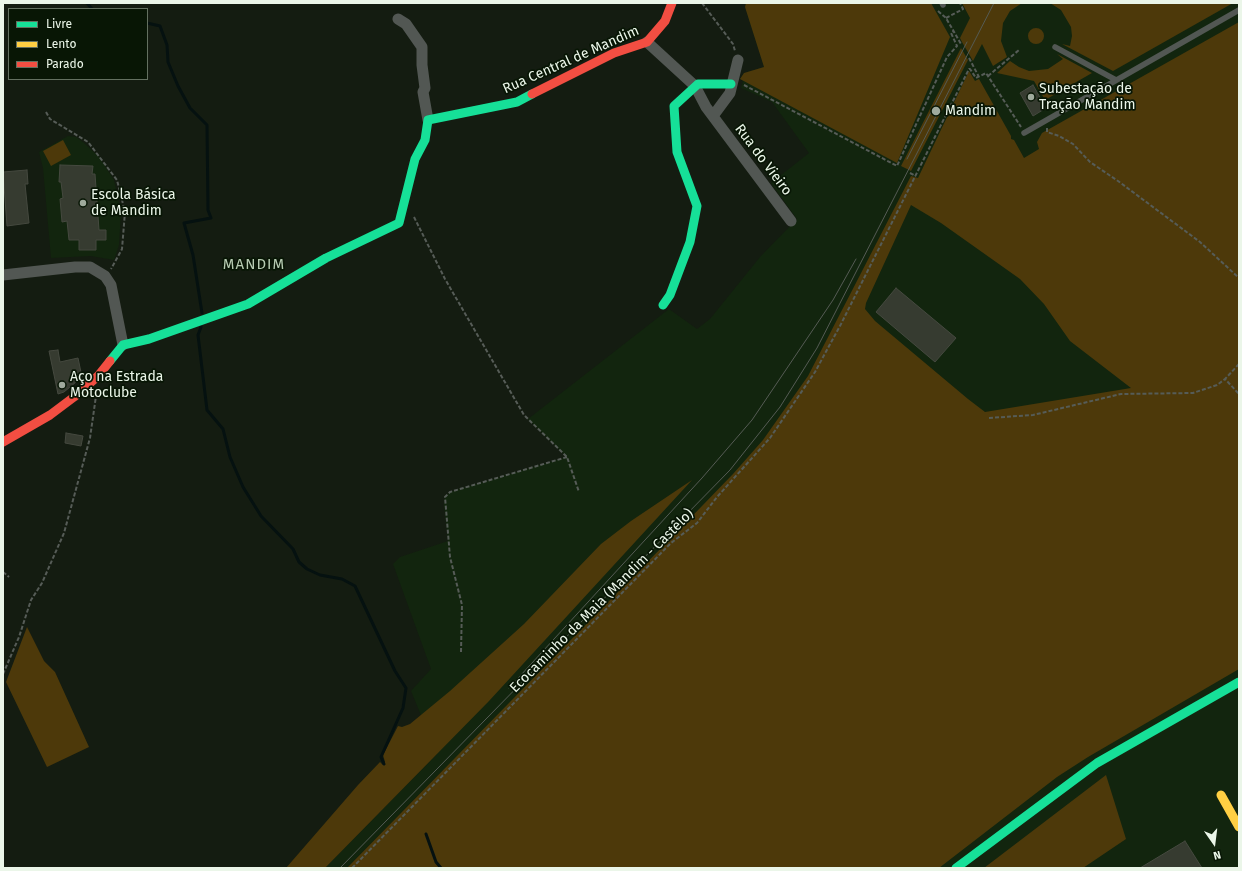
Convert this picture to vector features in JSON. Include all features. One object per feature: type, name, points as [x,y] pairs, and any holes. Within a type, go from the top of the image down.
[{"type":"street","name":"Rua Central de Mandim","points":[[428,120],[517,102],[614,53],[647,42],[665,21],[672,3]]},
{"type":"street","points":[[3,442],[50,415],[98,376],[123,345],[149,338],[248,304],[265,296],[326,258],[398,224],[415,159],[425,140],[428,120],[423,92],[425,83],[422,65],[422,48],[406,24],[398,19]]},
{"type":"street","name":"Rua do Vieiro","points":[[647,42],[695,86],[713,116],[790,221]]},
{"type":"street","points":[[713,116],[730,93],[738,60]]},
{"type":"street","points":[[663,305],[670,295],[690,242],[697,206],[677,152],[674,106],[698,84],[731,84]]},
{"type":"street","points":[[3,275],[75,267],[90,267],[105,276],[111,285],[123,345]]},
{"type":"street","points":[[956,868],[1097,763],[1239,682]]},
{"type":"street","points":[[1221,795],[1239,827]]},
{"type":"lane","points":[[1022,131],[1116,80],[1239,10]]},
{"type":"lane","points":[[1055,47],[1116,80]]},
{"type":"path","points":[[702,3],[733,44],[738,60]]},
{"type":"path","points":[[946,18],[963,9],[960,3]]},
{"type":"path","points":[[939,14],[946,18],[961,44]]},
{"type":"path","points":[[731,84],[742,84],[899,167],[947,57],[957,46],[951,33],[954,31]]},
{"type":"path","points":[[988,76],[1019,50]]},
{"type":"path","points":[[969,58],[979,77],[986,73],[1022,131]]},
{"type":"path","name":"Ecocaminho da Maia (Mandim - Castêlo)","points":[[352,868],[671,543],[697,523],[717,497],[770,438],[815,372],[916,177],[969,69],[976,78],[979,77]]},
{"type":"path","points":[[46,112],[50,119],[88,142],[117,180],[125,212],[122,249],[116,262],[105,276]]},
{"type":"path","points":[[1047,128],[1047,132],[1073,144],[1090,162],[1200,242],[1239,278]]},
{"type":"path","points":[[910,173],[916,177]]},
{"type":"path","points":[[401,208],[413,216],[445,279],[524,415],[568,456],[579,492]]},
{"type":"path","points":[[989,418],[1033,415],[1121,394],[1194,393],[1217,386],[1239,364]]},
{"type":"path","points":[[3,674],[19,637],[31,600],[42,583],[64,533],[90,438],[98,376]]},
{"type":"path","points":[[1225,379],[1239,394]]},
{"type":"path","points":[[461,652],[462,605],[450,557],[445,497],[450,492],[568,456]]},
{"type":"path","points":[[3,572],[9,577]]},
{"type":"shaded area","points":[[746,3],[1239,3],[1239,868],[501,868],[443,770],[347,868],[325,868],[437,754],[411,691],[431,669],[393,564],[400,557],[448,541],[444,504],[445,497],[450,492],[567,457],[528,419],[669,309],[697,329],[710,319],[760,257],[797,219],[771,183],[809,153],[772,102],[741,88],[743,81],[740,79],[744,73],[764,67],[745,7]]},
{"type":"shaded area","points":[[746,3],[931,3],[950,37],[897,163],[740,79],[744,73],[764,67],[745,7]]},
{"type":"shaded area","points":[[962,3],[1022,3],[1010,11],[1003,23],[1001,41],[1007,57],[993,66],[982,44],[973,61],[960,38],[970,18]]},
{"type":"shaded area","points":[[1050,3],[1233,3],[1113,71],[1062,44],[1070,46],[1072,36],[1071,27],[1061,10]]},
{"type":"shaded area","points":[[1239,22],[1239,669],[1088,757],[1057,777],[939,868],[347,868],[670,539],[733,474],[763,440],[808,376],[911,176],[918,178],[969,71],[975,81],[979,79],[1011,136],[1011,139],[1014,140],[1024,158],[1039,149],[1037,142],[1042,133]],"holes":[[[911,205],[941,223],[1020,279],[1044,304],[1070,341],[1131,388],[985,412],[875,321],[865,309],[866,303]]]},
{"type":"shaded area","points":[[1033,28],[1039,28],[1044,33],[1042,42],[1039,44],[1033,44],[1028,39],[1028,33]]},
{"type":"shaded area","points":[[961,48],[968,60],[911,171],[901,166]]},
{"type":"shaded area","points":[[1057,54],[1092,73],[1045,100],[1034,81],[997,73],[1010,61],[1029,71],[1048,69],[1063,59]]},
{"type":"shaded area","name":"Escola Básica de Mandim","points":[[68,136],[76,137],[99,157],[114,180],[121,212],[119,245],[114,260],[91,256],[51,258],[43,168],[39,152]]},
{"type":"shaded area","points":[[63,140],[71,155],[51,166],[43,151]]},
{"type":"shaded area","points":[[692,480],[489,701],[325,868],[286,868],[358,785],[380,762],[383,765],[385,762],[383,755],[398,726],[402,727],[410,724],[450,691],[524,624],[601,544],[631,521]]},
{"type":"shaded area","points":[[27,627],[44,661],[55,672],[89,747],[47,767],[6,682]]},
{"type":"shaded area","points":[[1106,775],[1126,839],[1083,868],[984,868]]},
{"type":"building","name":"Subestação de Tração Mandim","points":[[1033,85],[1046,108],[1033,116],[1020,93]]},
{"type":"building","points":[[60,165],[93,166],[92,174],[95,174],[99,230],[106,230],[106,240],[96,240],[96,250],[79,250],[79,240],[69,240],[67,221],[62,222],[60,199],[63,198],[61,182],[59,182]]},
{"type":"building","points":[[27,170],[28,184],[25,184],[29,223],[7,226],[3,172]]},
{"type":"building","points":[[896,288],[956,338],[935,362],[876,312]]},
{"type":"building","points":[[58,350],[60,362],[78,358],[82,377],[64,392],[58,394],[49,351]]},
{"type":"building","points":[[66,433],[83,436],[81,446],[65,443]]},
{"type":"building","points":[[1185,841],[1202,868],[1140,868]]},
{"type":"waterway","points":[[87,3],[91,8]]},
{"type":"waterway","points":[[148,23],[160,26],[167,45],[168,62],[178,86],[190,108],[207,125],[208,210],[211,218],[184,223],[193,255],[202,313]]},
{"type":"waterway","points":[[201,327],[198,335],[207,410],[223,429],[230,457],[243,487],[261,516],[293,549],[299,562],[307,569],[320,575],[342,579],[355,586],[395,671],[406,688],[403,708],[381,757],[384,764]]},
{"type":"waterway","points":[[426,834],[436,862],[441,868]]},
{"type":"tram line","points":[[340,868],[730,470],[780,407],[817,348],[994,3]]},
{"type":"tram line","points":[[907,159],[967,42]]},
{"type":"tram line","points":[[509,688],[702,478],[752,420],[833,300],[856,259]]},
{"type":"traffic: fast","points":[[663,305],[670,295],[690,242],[697,206],[677,152],[674,106],[698,84],[731,84]]},
{"type":"traffic: fast","points":[[110,361],[123,345],[149,339],[248,304],[326,258],[399,223],[415,159],[425,140],[428,120],[517,102],[532,94]]},
{"type":"traffic: fast","points":[[956,868],[1097,763],[1239,682]]},
{"type":"traffic: slow","points":[[1221,795],[1239,827]]},
{"type":"traffic: jam","points":[[532,94],[614,53],[647,42],[665,21],[672,3]]},
{"type":"traffic: jam","points":[[3,442],[50,415],[74,397],[98,376],[110,361]]},
{"type":"place","name":"Subestação de Tração Mandim","points":[[1031,97]]},
{"type":"place","name":"Mandim","points":[[936,111]]},
{"type":"place","name":"Escola Básica de Mandim","points":[[83,203]]},
{"type":"place","name":"Aço na Estrada Motoclube","points":[[62,385]]},
{"type":"district","name":"MANDIM","points":[[254,265]]}]
